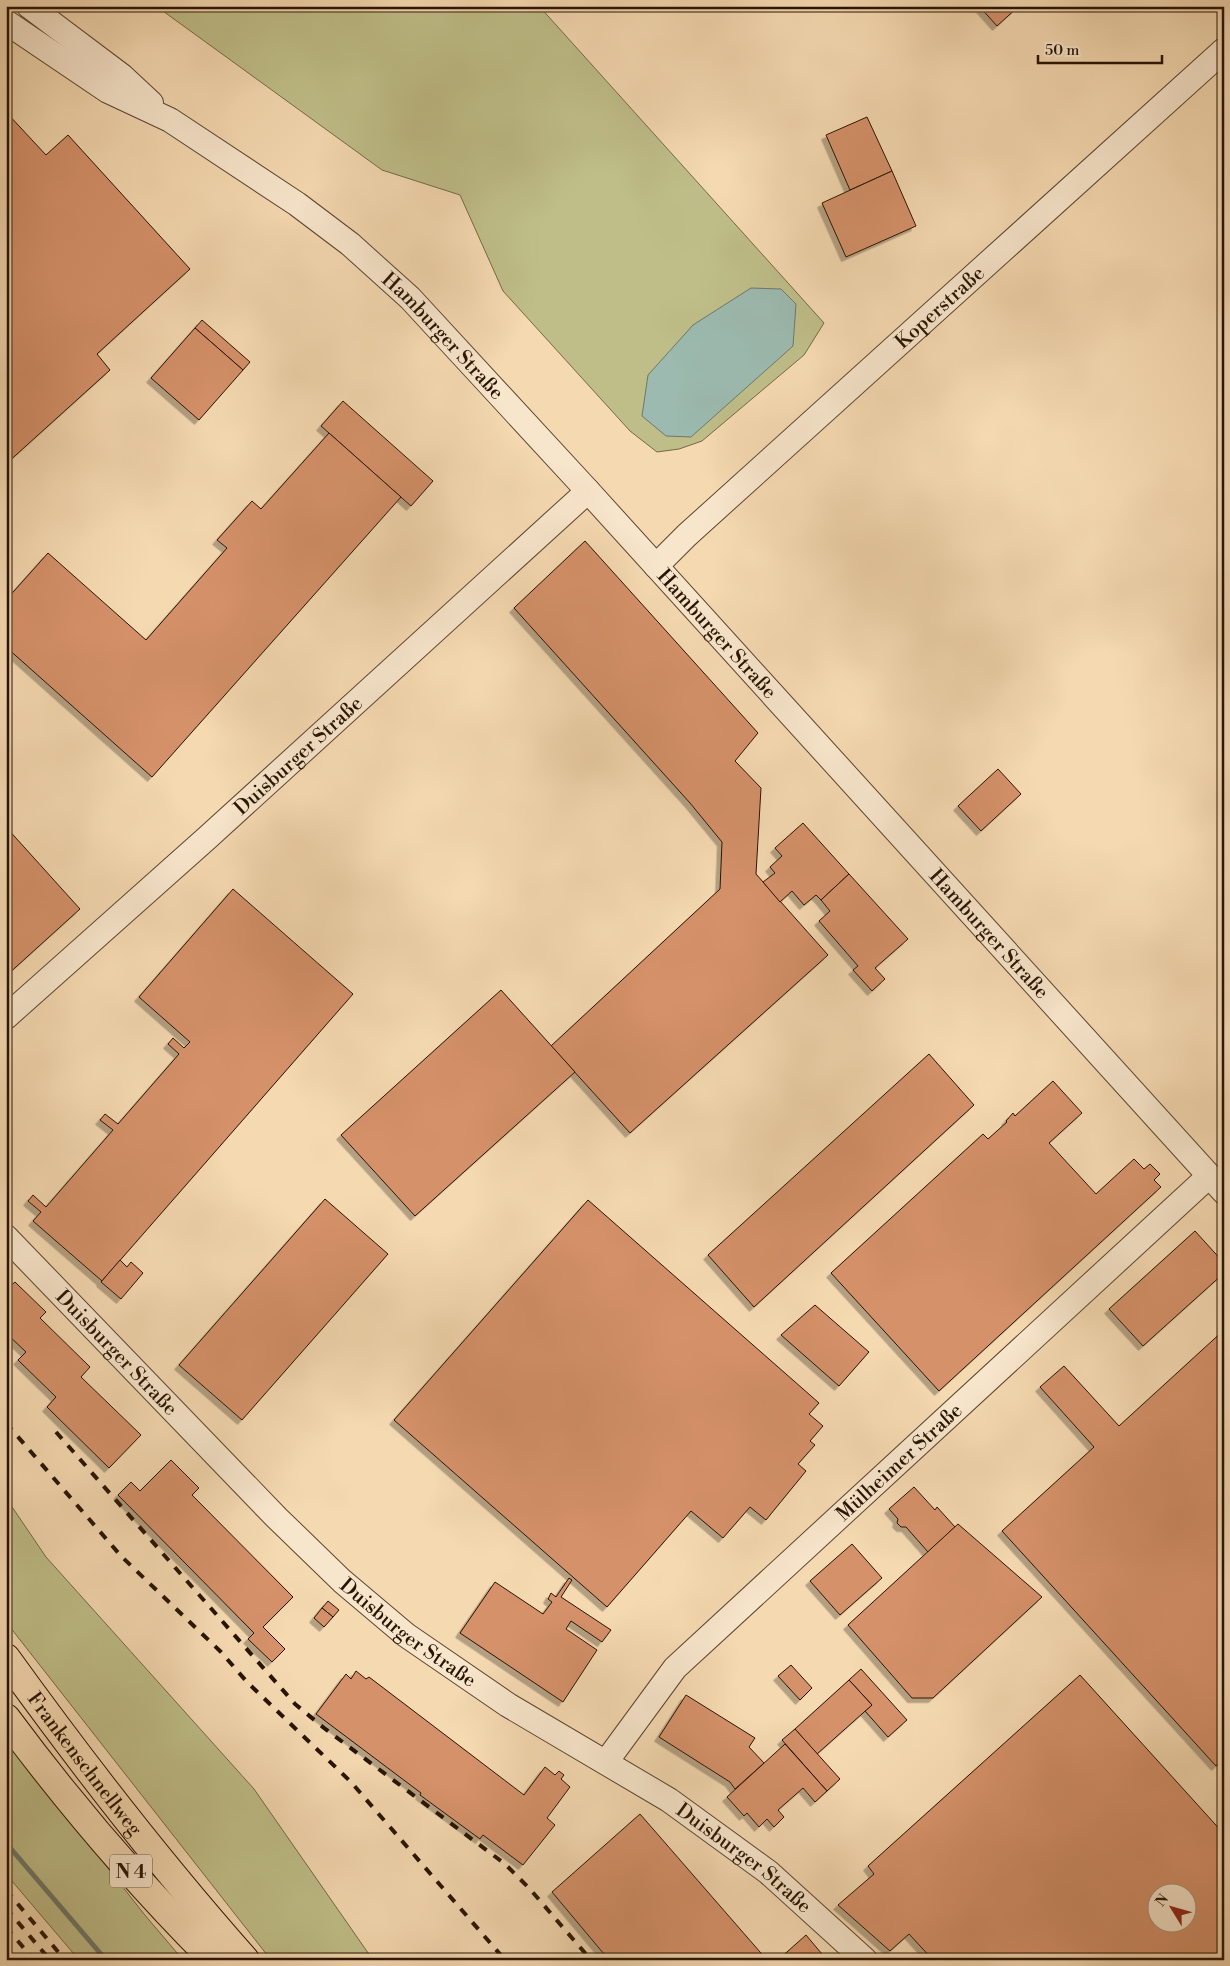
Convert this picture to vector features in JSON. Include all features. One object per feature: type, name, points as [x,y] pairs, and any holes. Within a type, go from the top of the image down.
[{"type":"highway","name":"Frankenschnellweg","points":[[6,1658],[156,1854],[245,1960]]},
{"type":"highway","name":"Frankenschnellweg","points":[[6,1718],[52,1778],[101,1836],[214,1960]]},
{"type":"street","name":"Hamburger Straße","points":[[29,6],[65,48]]},
{"type":"street","name":"Hamburger Straße","points":[[6,22],[122,76],[170,120],[297,204],[368,260],[432,320],[1216,1184]]},
{"type":"street","name":"Koperstraße","points":[[656,566],[687,535],[1224,50]]},
{"type":"street","name":"Duisburger Straße","points":[[6,1017],[207,838],[588,491]]},
{"type":"street","name":"Mülheimer Straße","points":[[606,1762],[675,1668],[1216,1184]]},
{"type":"street","name":"Duisburger Straße","points":[[6,1238],[277,1518],[342,1581],[419,1645],[508,1704],[669,1800],[768,1872],[865,1960]]},
{"type":"shaded area","points":[[156,6],[539,6],[824,323],[804,355],[702,441],[679,449],[657,452],[630,431],[503,291],[460,195],[382,170]]},
{"type":"shaded area","points":[[6,1498],[46,1557],[254,1789],[373,1960],[271,1960],[6,1622]]},
{"type":"shaded area","points":[[6,1738],[144,1914],[183,1960],[79,1960],[6,1874]]},
{"type":"water","points":[[751,288],[781,289],[796,304],[793,346],[691,437],[666,436],[642,416],[648,375],[693,325]]},
{"type":"building","points":[[979,6],[1019,6],[997,26]]},
{"type":"building","points":[[6,112],[46,155],[68,135],[190,269],[97,354],[110,370],[6,464]]},
{"type":"building","points":[[867,117],[892,171],[850,190],[826,135]]},
{"type":"building","points":[[892,171],[916,226],[846,257],[822,203]]},
{"type":"building","points":[[202,320],[250,362],[243,370],[195,328]]},
{"type":"building","points":[[195,328],[243,370],[199,420],[151,378]]},
{"type":"building","points":[[343,401],[433,481],[411,506],[321,426]]},
{"type":"building","points":[[329,433],[401,497],[152,777],[6,647],[6,600],[48,553],[146,640],[227,548],[217,540],[252,501],[261,509]]},
{"type":"building","points":[[585,541],[758,733],[735,761],[761,788],[756,874],[828,955],[630,1133],[551,1046],[720,889],[722,842],[690,803],[514,608]]},
{"type":"building","points":[[998,769],[1021,794],[981,831],[958,806]]},
{"type":"building","points":[[803,823],[849,874],[821,900],[816,895],[804,905],[792,891],[780,902],[763,882],[775,873],[770,867],[782,856],[775,848]]},
{"type":"building","points":[[6,827],[80,909],[6,976]]},
{"type":"building","points":[[849,874],[908,939],[875,968],[885,979],[872,991],[853,970],[858,966],[819,921],[830,911],[821,900]]},
{"type":"building","points":[[233,889],[353,994],[102,1281],[33,1221],[41,1212],[28,1201],[33,1195],[46,1207],[113,1130],[100,1120],[105,1114],[118,1124],[179,1054],[168,1044],[173,1038],[184,1048],[190,1042],[139,997]]},
{"type":"building","points":[[501,990],[575,1072],[415,1216],[341,1135]]},
{"type":"building","points":[[929,1054],[974,1105],[754,1307],[708,1255]]},
{"type":"building","points":[[1053,1081],[1082,1113],[1049,1143],[1096,1194],[1134,1159],[1144,1169],[1150,1164],[1160,1174],[1154,1180],[1161,1187],[939,1391],[831,1273],[983,1134],[988,1139],[1007,1122],[1013,1113],[1015,1116]]},
{"type":"building","points":[[325,1199],[388,1254],[242,1420],[179,1365]]},
{"type":"building","points":[[588,1200],[819,1403],[809,1414],[823,1426],[810,1441],[815,1445],[798,1464],[806,1471],[766,1520],[750,1507],[723,1538],[691,1511],[607,1607],[394,1420]]},
{"type":"building","points":[[1195,1231],[1224,1263],[1224,1273],[1143,1346],[1109,1309]]},
{"type":"building","points":[[120,1260],[127,1267],[131,1262],[143,1273],[121,1299],[101,1282]]},
{"type":"building","points":[[15,1282],[46,1312],[40,1318],[90,1367],[81,1377],[141,1435],[109,1468],[47,1407],[56,1397],[18,1360],[26,1352],[6,1333],[6,1290]]},
{"type":"building","points":[[815,1305],[869,1352],[839,1386],[781,1335]]},
{"type":"building","points":[[1224,1330],[1224,1759],[1216,1766],[1002,1531],[1094,1447],[1040,1387],[1064,1366],[1119,1426]]},
{"type":"building","points":[[171,1460],[199,1488],[192,1495],[293,1597],[263,1627],[285,1649],[272,1662],[248,1639],[254,1633],[118,1495],[131,1482],[140,1491]]},
{"type":"building","points":[[914,1487],[935,1510],[937,1507],[955,1527],[928,1552],[906,1527],[901,1527],[897,1523],[898,1519],[889,1509]]},
{"type":"building","points":[[958,1524],[1042,1597],[933,1698],[912,1698],[848,1625]]},
{"type":"building","points":[[852,1544],[882,1578],[840,1615],[810,1581]]},
{"type":"building","points":[[569,1578],[572,1580],[561,1597],[611,1630],[602,1642],[571,1621],[566,1629],[597,1650],[563,1702],[460,1633],[495,1582],[543,1614],[552,1602],[548,1599],[551,1593],[556,1597]]},
{"type":"building","points":[[328,1601],[339,1610],[333,1617],[322,1608]]},
{"type":"building","points":[[322,1608],[333,1617],[324,1627],[314,1618]]},
{"type":"building","points":[[791,1665],[812,1688],[800,1700],[778,1676]]},
{"type":"building","points":[[861,1669],[907,1720],[888,1737],[865,1711],[872,1705],[849,1680]]},
{"type":"building","points":[[356,1671],[366,1679],[369,1677],[524,1795],[545,1767],[555,1775],[559,1771],[564,1775],[561,1779],[570,1787],[547,1818],[555,1825],[523,1865],[483,1835],[480,1839],[316,1714],[346,1674],[351,1679]]},
{"type":"building","points":[[1080,1675],[1224,1834],[1224,1960],[933,1960],[909,1934],[890,1951],[838,1905],[874,1874],[868,1866]]},
{"type":"building","points":[[849,1680],[872,1705],[817,1754],[795,1729]]},
{"type":"building","points":[[686,1695],[755,1738],[749,1747],[764,1763],[735,1789],[730,1782],[659,1737]]},
{"type":"building","points":[[795,1729],[840,1779],[827,1791],[782,1740]]},
{"type":"building","points":[[785,1744],[827,1791],[815,1802],[803,1788],[778,1810],[784,1817],[774,1827],[767,1819],[759,1827],[747,1813],[744,1816],[727,1797]]},
{"type":"building","points":[[640,1814],[767,1960],[609,1960],[552,1892]]},
{"type":"building","points":[[806,1935],[827,1960],[778,1960]]},
{"type":"waterway","points":[[6,1843],[106,1960]]},
{"type":"railway","points":[[6,1423],[121,1556],[221,1652],[247,1682],[351,1782],[505,1960]]},
{"type":"railway","points":[[56,1432],[295,1704],[324,1728],[505,1864],[529,1888],[591,1960]]},
{"type":"railway","points":[[6,1890],[65,1960]]},
{"type":"railway","points":[[6,1908],[50,1960]]},
{"type":"railway","points":[[6,1927],[34,1960]]},
{"type":"railway","points":[[6,1950],[14,1960]]}]
